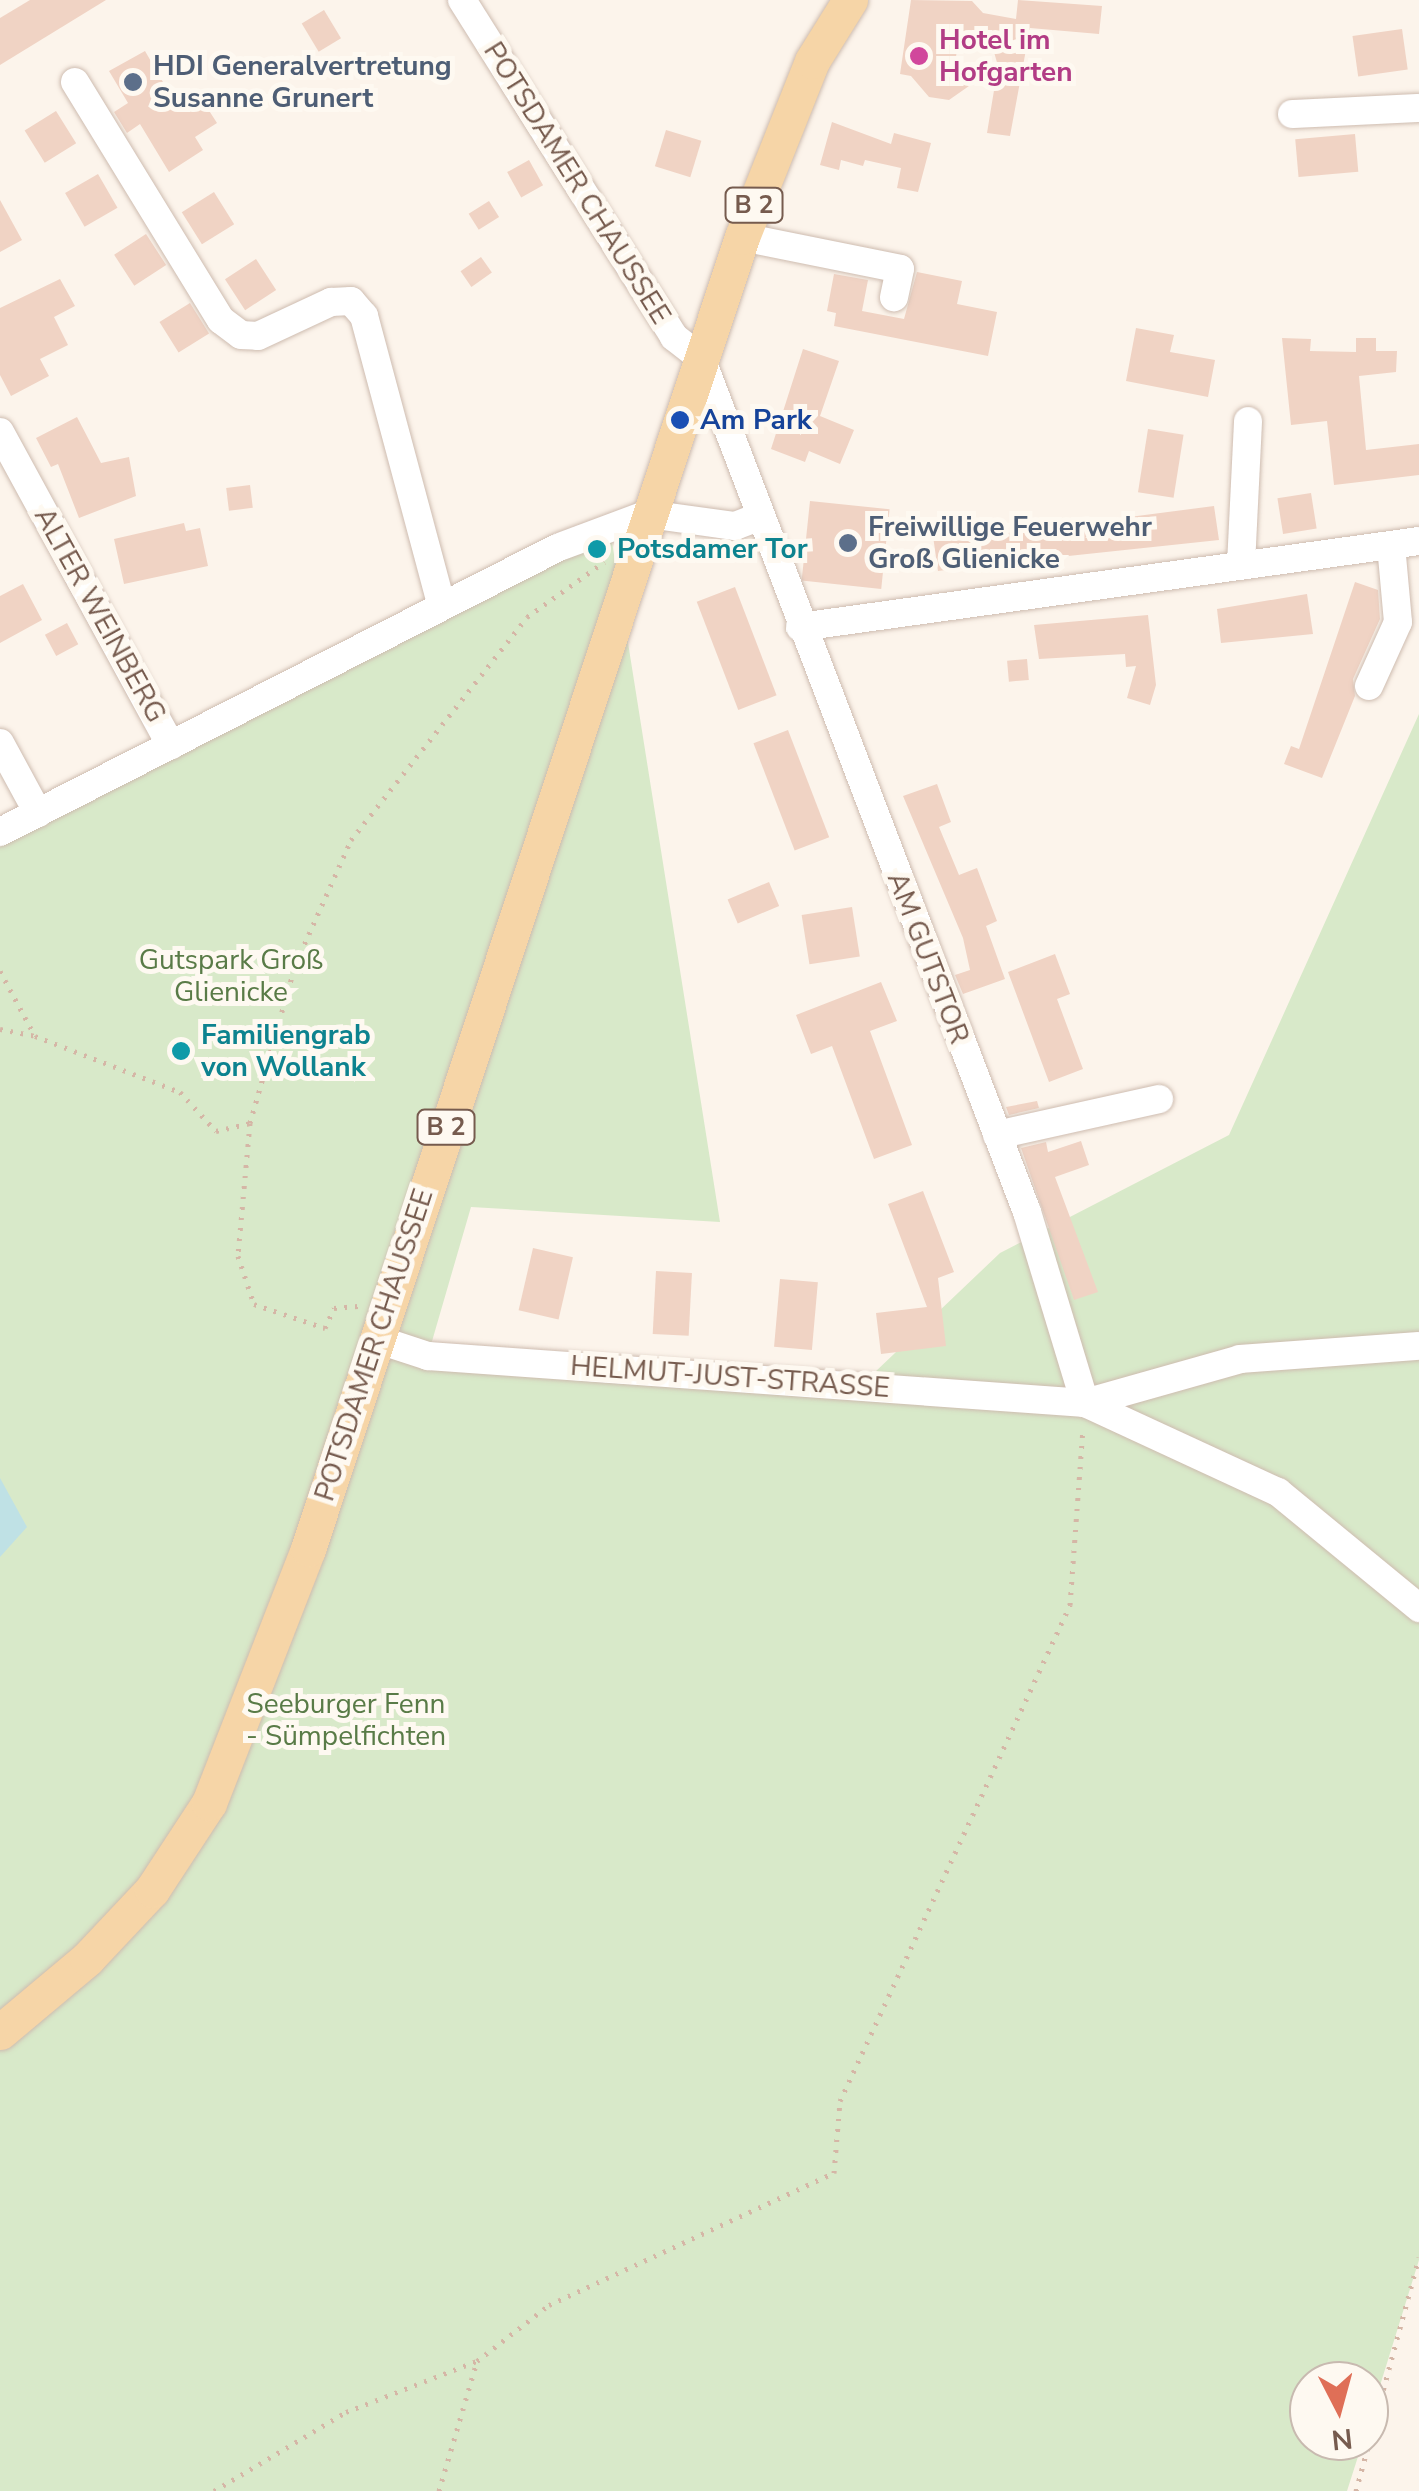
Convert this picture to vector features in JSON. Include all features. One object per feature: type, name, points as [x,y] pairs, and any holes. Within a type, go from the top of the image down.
[{"type":"main road","name":"POTSDAMER CHAUSSEE","points":[[0,2032],[87,1960],[152,1890],[209,1804],[308,1549],[634,552],[742,237],[812,61],[850,0]]},
{"type":"street","name":"POTSDAMER CHAUSSEE","points":[[462,0],[674,336],[701,358]]},
{"type":"street","points":[[75,82],[231,328],[258,336],[331,302],[350,300],[364,316],[441,604]]},
{"type":"street","points":[[1292,114],[1419,108]]},
{"type":"street","points":[[742,237],[900,269],[894,297]]},
{"type":"street","name":"AM GUTSTOR","points":[[701,358],[800,627],[997,1135],[1085,1402]]},
{"type":"street","points":[[1241,565],[1248,421]]},
{"type":"street","name":"ALTER WEINBERG","points":[[0,432],[172,745]]},
{"type":"street","points":[[0,832],[441,604],[560,547],[648,514],[735,526],[759,518]]},
{"type":"street","points":[[800,627],[1419,541]]},
{"type":"street","points":[[1369,686],[1398,622],[1391,545]]},
{"type":"street","points":[[0,743],[38,813]]},
{"type":"street","points":[[997,1135],[1159,1100]]},
{"type":"street","name":"HELMUT-JUST-STRASSE","points":[[381,1326],[428,1356],[1085,1402]]},
{"type":"street","points":[[1085,1402],[1240,1359],[1419,1346]]},
{"type":"street","points":[[1085,1402],[1278,1492],[1419,1608]]},
{"type":"path","points":[[381,1326],[346,1304],[334,1308],[325,1328],[254,1304],[238,1256],[250,1123],[296,963],[351,840],[527,617],[597,564],[634,552]]},
{"type":"path","points":[[0,971],[36,1036]]},
{"type":"path","points":[[0,1028],[36,1036],[180,1092],[216,1131],[250,1123]]},
{"type":"path","points":[[214,2491],[346,2412],[477,2362],[550,2305],[834,2173],[840,2101],[1070,1605],[1085,1402]]},
{"type":"path","points":[[1356,2491],[1419,2256]]},
{"type":"path","points":[[439,2491],[477,2362]]},
{"type":"green space","points":[[609,523],[720,1222],[471,1207],[428,1355],[853,1393],[1000,1253],[1229,1135],[1419,714],[1419,2260],[1388,2361],[1289,2361],[1289,2461],[1357,2461],[1347,2491],[0,2491],[0,832]]},
{"type":"water","points":[[0,1478],[27,1527],[0,1557]]},
{"type":"building","points":[[30,0],[106,0],[0,65],[0,18]]},
{"type":"building","points":[[911,0],[972,1],[983,13],[1016,19],[1018,0],[1102,6],[1099,34],[1030,28],[1010,136],[987,133],[998,66],[990,38],[959,33],[955,65],[969,86],[949,100],[929,97],[911,76],[900,74]]},
{"type":"building","points":[[324,10],[341,38],[319,52],[302,23]]},
{"type":"building","points":[[1402,29],[1408,70],[1358,77],[1352,36]]},
{"type":"building","points":[[145,51],[178,108],[199,95],[217,123],[195,137],[203,150],[169,172],[140,124],[127,133],[114,112],[128,103],[109,71]]},
{"type":"building","points":[[56,111],[76,143],[45,163],[25,131]]},
{"type":"building","points":[[832,122],[891,144],[894,133],[931,143],[918,192],[897,188],[901,168],[865,160],[863,166],[841,160],[839,170],[820,165]]},
{"type":"building","points":[[666,130],[701,141],[690,177],[655,166]]},
{"type":"building","points":[[1355,134],[1358,172],[1299,177],[1295,139]]},
{"type":"building","points":[[529,160],[543,185],[521,197],[507,172]]},
{"type":"building","points":[[98,174],[118,208],[85,227],[65,193]]},
{"type":"building","points":[[214,192],[234,224],[202,244],[182,212]]},
{"type":"building","points":[[0,200],[22,240],[0,252]]},
{"type":"building","points":[[489,201],[499,217],[479,230],[469,214]]},
{"type":"building","points":[[146,234],[166,265],[134,286],[114,255]]},
{"type":"building","points":[[481,257],[492,273],[471,287],[461,271]]},
{"type":"building","points":[[256,259],[276,290],[245,310],[225,279]]},
{"type":"building","points":[[917,272],[962,281],[957,304],[997,312],[988,356],[834,326],[836,313],[827,311],[834,274],[868,280],[862,311],[904,319]]},
{"type":"building","points":[[60,279],[75,306],[54,317],[68,345],[40,359],[49,376],[11,396],[0,375],[0,308]]},
{"type":"building","points":[[190,303],[209,334],[179,353],[159,322]]},
{"type":"building","points":[[1136,328],[1174,335],[1170,352],[1215,360],[1208,397],[1126,381]]},
{"type":"building","points":[[1282,338],[1311,339],[1310,351],[1356,352],[1356,338],[1376,338],[1376,351],[1397,351],[1396,372],[1359,376],[1366,450],[1419,444],[1419,475],[1334,485],[1327,421],[1291,425]]},
{"type":"building","points":[[803,349],[839,361],[820,416],[854,430],[840,464],[809,451],[805,462],[771,449]]},
{"type":"building","points":[[77,417],[101,463],[129,457],[136,496],[79,518],[58,464],[51,467],[36,438]]},
{"type":"building","points":[[1148,429],[1184,435],[1174,498],[1138,492]]},
{"type":"building","points":[[250,485],[253,508],[229,511],[226,488]]},
{"type":"building","points":[[1311,493],[1317,529],[1283,534],[1277,498]]},
{"type":"building","points":[[810,501],[890,509],[881,589],[802,581]]},
{"type":"building","points":[[1214,506],[1219,540],[1040,559],[998,570],[997,563],[938,571],[932,529],[966,525],[968,538]]},
{"type":"building","points":[[184,523],[186,531],[200,528],[208,566],[124,584],[114,539]]},
{"type":"building","points":[[1355,582],[1378,590],[1380,619],[1353,679],[1355,696],[1322,778],[1284,764],[1291,746],[1299,749]]},
{"type":"building","points":[[23,584],[42,620],[0,643],[0,596]]},
{"type":"building","points":[[735,587],[777,695],[738,710],[697,602]]},
{"type":"building","points":[[1307,594],[1313,634],[1221,643],[1217,609]]},
{"type":"building","points":[[1148,615],[1156,685],[1150,705],[1127,698],[1136,666],[1126,667],[1125,654],[1039,659],[1034,625]]},
{"type":"building","points":[[67,623],[78,644],[56,656],[45,635]]},
{"type":"building","points":[[1027,659],[1029,680],[1009,682],[1007,661]]},
{"type":"building","points":[[788,730],[829,837],[795,851],[753,743]]},
{"type":"building","points":[[937,784],[951,822],[939,827],[959,875],[977,868],[997,921],[986,926],[1005,979],[963,994],[955,975],[970,970],[963,938],[903,796]]},
{"type":"building","points":[[769,882],[779,906],[738,924],[728,900]]},
{"type":"building","points":[[852,907],[860,956],[809,964],[802,915]]},
{"type":"building","points":[[1055,954],[1070,994],[1057,999],[1083,1069],[1049,1082],[1008,972]]},
{"type":"building","points":[[881,982],[897,1021],[870,1031],[912,1145],[874,1159],[832,1046],[811,1054],[796,1015]]},
{"type":"building","points":[[1037,1101],[1039,1108],[1009,1115],[1006,1107]]},
{"type":"building","points":[[1081,1141],[1089,1165],[1055,1177],[1098,1292],[1074,1300],[1021,1148],[1046,1142],[1048,1152]]},
{"type":"building","points":[[923,1191],[954,1272],[938,1278],[946,1346],[881,1354],[876,1313],[927,1307],[888,1204]]},
{"type":"building","points":[[533,1248],[573,1257],[559,1320],[519,1310]]},
{"type":"building","points":[[656,1271],[692,1273],[689,1336],[653,1334]]},
{"type":"building","points":[[780,1279],[818,1282],[812,1350],[774,1347]]},
{"type":"place","name":"Hotel im Hofgarten","points":[[919,56]]},
{"type":"place","name":"HDI Generalvertretung Susanne Grunert","points":[[133,82]]},
{"type":"place","name":"Am Park","points":[[680,420]]},
{"type":"place","name":"Freiwillige Feuerwehr Groß Glienicke","points":[[848,543]]},
{"type":"place","name":"Potsdamer Tor","points":[[597,549]]},
{"type":"place","name":"Familiengrab von Wollank","points":[[181,1051]]},
{"type":"park label","name":"Gutspark Groß Glienicke","points":[[231,976]]},
{"type":"park label","name":"Seeburger Fenn - Sümpelfichten","points":[[346,1720]]}]
